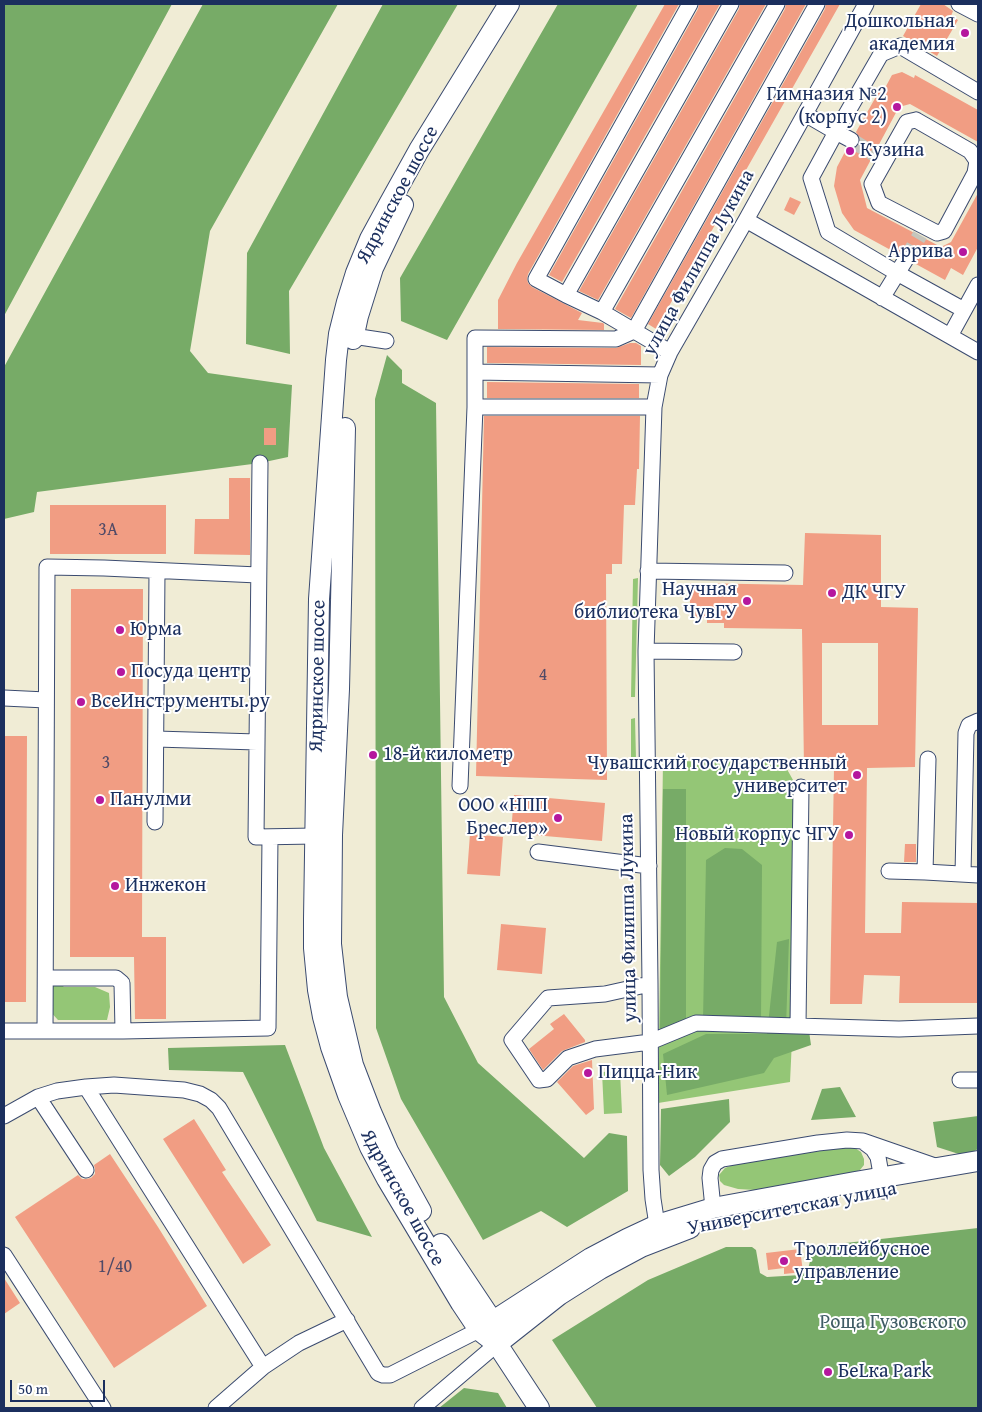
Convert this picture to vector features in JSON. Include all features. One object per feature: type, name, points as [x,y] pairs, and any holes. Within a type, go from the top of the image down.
[{"type":"main road","name":"Ядринское шоссе","points":[[323,835],[339,689],[344,444],[348,375],[353,336],[365,291],[384,244],[509,4]]},
{"type":"main road","name":"Ядринское шоссе","points":[[486,1326],[388,1152],[353,1065],[337,997],[323,835],[319,599],[336,360],[346,302],[370,239],[388,204],[419,150],[498,24]]},
{"type":"main road","name":"Университетская улица","points":[[486,1326],[591,1258],[627,1239],[659,1232],[714,1215],[883,1184],[942,1168],[978,1161]]},
{"type":"main road","name":"Университетская улица","points":[[883,1184],[978,1175]]},
{"type":"main road","name":"Университетская улица","points":[[497,1344],[567,1290],[600,1269],[641,1247],[659,1232]]},
{"type":"main road","points":[[486,1326],[539,1408]]},
{"type":"street","points":[[670,352],[602,312],[536,279],[690,4]]},
{"type":"street","points":[[566,295],[730,4]]},
{"type":"street","points":[[602,312],[777,4]]},
{"type":"street","points":[[460,786],[475,407],[475,338],[616,339],[634,331],[817,4]]},
{"type":"street","name":"улица Филиппа Лукина","points":[[659,1232],[653,1200],[651,1170],[646,651],[654,407],[660,375],[670,352],[866,4]]},
{"type":"street","points":[[959,4],[978,14]]},
{"type":"street","points":[[964,310],[828,232],[811,178],[881,54],[900,46],[978,92]]},
{"type":"street","points":[[805,114],[851,140]]},
{"type":"street","points":[[916,120],[970,151],[977,161],[976,173],[944,230],[937,233],[922,231],[878,203],[872,184],[880,157],[907,122],[916,120]]},
{"type":"street","points":[[746,220],[978,352]]},
{"type":"street","points":[[882,298],[906,258]]},
{"type":"street","points":[[950,336],[978,284]]},
{"type":"street","points":[[353,336],[386,342]]},
{"type":"street","points":[[475,372],[660,375]]},
{"type":"street","points":[[475,407],[654,407]]},
{"type":"street","points":[[260,463],[256,837],[323,835]]},
{"type":"street","points":[[45,1031],[46,567],[258,576]]},
{"type":"street","points":[[155,822],[157,571]]},
{"type":"street","points":[[648,571],[786,573]]},
{"type":"street","points":[[646,651],[734,652]]},
{"type":"street","points":[[4,698],[46,700]]},
{"type":"street","points":[[963,874],[966,733],[969,725],[978,722]]},
{"type":"street","points":[[156,739],[257,742]]},
{"type":"street","points":[[925,872],[928,759]]},
{"type":"street","points":[[798,1026],[801,787]]},
{"type":"street","points":[[4,1031],[268,1028],[270,836]]},
{"type":"street","points":[[538,852],[649,866]]},
{"type":"street","points":[[889,871],[978,875]]},
{"type":"street","points":[[46,978],[116,978],[122,983],[123,1031]]},
{"type":"street","points":[[650,984],[605,994],[548,998],[512,1040],[539,1080],[547,1079],[568,1058],[595,1049],[650,1042],[696,1023],[899,1029],[978,1026]]},
{"type":"street","points":[[960,1080],[978,1080]]},
{"type":"street","points":[[4,1116],[38,1097],[57,1091],[86,1087],[114,1085],[184,1090],[200,1094],[211,1100],[219,1108],[378,1373],[390,1375],[486,1326]]},
{"type":"street","points":[[86,1087],[263,1367]]},
{"type":"street","points":[[38,1097],[86,1170]]},
{"type":"street","points":[[714,1215],[710,1178],[711,1170],[715,1163],[722,1159],[847,1140],[863,1141],[942,1168]]},
{"type":"street","points":[[863,1141],[873,1149],[878,1157],[883,1184]]},
{"type":"street","points":[[4,1255],[103,1408]]},
{"type":"street","points":[[216,1408],[263,1367],[299,1343],[347,1320]]},
{"type":"street","name":"Университетская улица","points":[[422,1408],[497,1344]]},
{"type":"green space","points":[[4,4],[172,4],[4,316]]},
{"type":"green space","points":[[203,4],[338,4],[210,231],[190,351],[208,373],[292,385],[288,457],[260,463],[37,492],[34,512],[4,519],[4,367]]},
{"type":"green space","points":[[383,4],[458,4],[289,291],[290,354],[246,344],[247,253]]},
{"type":"green space","points":[[558,4],[638,4],[447,340],[401,321],[400,278]]},
{"type":"green space","points":[[387,355],[402,370],[402,383],[436,403],[444,997],[478,1063],[584,1158],[609,1133],[627,1136],[628,1191],[567,1227],[541,1211],[483,1240],[401,1099],[376,1028],[375,399]]},
{"type":"green space","points":[[638,578],[635,697],[631,697],[633,579]]},
{"type":"green space","points":[[635,718],[636,759],[631,758],[631,719]]},
{"type":"green space","points":[[663,761],[783,762],[798,789],[790,1082],[658,1103]]},
{"type":"green space","points":[[663,789],[686,789],[686,1019],[660,1030]]},
{"type":"green space","points":[[725,848],[742,849],[762,865],[761,1022],[703,1020],[706,860]]},
{"type":"green space","points":[[789,939],[786,1027],[809,1031],[811,1045],[774,1058],[764,1073],[667,1095],[663,1054],[706,1034],[767,1034],[777,942]]},
{"type":"green space","points":[[57,981],[64,987],[95,987],[109,993],[110,1007],[107,1020],[58,1020],[48,1009],[48,984]]},
{"type":"green space","points":[[285,1045],[324,1148],[372,1237],[317,1221],[243,1072],[169,1070],[168,1048]]},
{"type":"green space","points":[[620,1071],[622,1113],[604,1114],[602,1072]]},
{"type":"green space","points":[[840,1087],[856,1117],[811,1120],[822,1089]]},
{"type":"green space","points":[[729,1099],[730,1122],[695,1157],[669,1176],[660,1165],[661,1109]]},
{"type":"green space","points":[[978,1116],[978,1149],[965,1156],[937,1147],[933,1122]]},
{"type":"green space","points":[[847,1147],[855,1148],[861,1152],[864,1159],[864,1165],[860,1170],[853,1173],[755,1190],[738,1189],[724,1185],[720,1181],[719,1175],[725,1168],[738,1163]]},
{"type":"green space","name":"Роща Гузовского","points":[[978,1228],[978,1408],[597,1408],[552,1340],[648,1280],[726,1247],[752,1247],[756,1250],[760,1273],[767,1277],[801,1275],[808,1269],[813,1250],[819,1246]]},
{"type":"green space","points":[[464,1388],[498,1393],[507,1408],[439,1408]]},
{"type":"building","points":[[665,4],[679,4],[528,274],[527,279],[532,287],[582,313],[578,320],[603,323],[604,330],[498,329],[498,300],[517,263]]},
{"type":"building","points":[[699,4],[720,4],[562,282],[549,275],[698,9]]},
{"type":"building","points":[[740,4],[766,4],[598,300],[579,291],[739,9]]},
{"type":"building","points":[[786,4],[806,4],[631,318],[615,309],[785,9]]},
{"type":"building","points":[[826,4],[840,4],[656,329],[648,324],[825,9]]},
{"type":"building","points":[[921,4],[943,4],[953,11],[951,16],[958,20],[937,56],[903,36]]},
{"type":"building","points":[[902,72],[914,78],[915,75],[978,110],[978,142],[910,104],[899,107],[860,180],[867,208],[941,247],[951,242],[978,193],[978,247],[963,275],[951,268],[945,280],[914,263],[914,255],[910,251],[902,251],[898,254],[854,230],[842,213],[834,186],[837,167],[847,148],[856,148],[859,145],[860,139],[856,132],[882,86],[885,88],[892,75]]},
{"type":"building","points":[[790,197],[801,202],[794,215],[784,210]]},
{"type":"building","points":[[636,343],[641,346],[641,365],[487,363],[487,347],[616,348]]},
{"type":"building","points":[[487,382],[639,384],[639,398],[487,398]]},
{"type":"building","points":[[484,416],[640,416],[639,469],[637,469],[635,505],[624,505],[622,564],[612,564],[612,574],[606,574],[607,780],[476,776]]},
{"type":"building","points":[[264,428],[276,428],[276,445],[264,445]]},
{"type":"building","points":[[229,478],[250,478],[250,555],[194,554],[195,519],[229,519]]},
{"type":"building","points":[[50,505],[166,505],[166,554],[50,554]]},
{"type":"building","name":"Новый корпус ЧГУ","points":[[805,533],[881,535],[881,607],[918,608],[915,767],[867,768],[865,933],[901,933],[902,902],[978,903],[978,1003],[899,1003],[900,976],[864,975],[862,1004],[830,1004],[834,768],[804,768],[802,629],[724,628],[724,623],[707,623],[707,618],[690,617],[690,583],[803,585]],"holes":[[[822,643],[878,643],[878,725],[822,725]]]},
{"type":"building","points":[[71,589],[143,589],[142,937],[166,937],[166,1019],[135,1019],[134,957],[70,957]]},
{"type":"building","points":[[4,736],[27,736],[26,1002],[4,1002]]},
{"type":"building","name":"ООО «НПП Бреслер»","points":[[514,795],[605,803],[602,841],[511,833]]},
{"type":"building","points":[[470,834],[503,837],[500,876],[467,874]]},
{"type":"building","points":[[905,844],[916,844],[916,862],[904,862]]},
{"type":"building","points":[[501,924],[546,928],[542,974],[497,970]]},
{"type":"building","points":[[564,1014],[585,1042],[562,1051],[543,1070],[529,1049],[554,1029],[550,1024]]},
{"type":"building","points":[[592,1060],[594,1109],[586,1115],[557,1082],[573,1066]]},
{"type":"building","points":[[194,1119],[226,1170],[222,1172],[271,1245],[243,1264],[163,1139]]},
{"type":"building","points":[[110,1154],[207,1306],[114,1368],[15,1217],[78,1175],[82,1179],[91,1178],[95,1174],[94,1165]]},
{"type":"building","name":"Троллейбусное управление","points":[[800,1249],[803,1272],[784,1274],[784,1268],[768,1270],[766,1253]]},
{"type":"building","points":[[4,1278],[20,1303],[4,1314]]},
{"type":"tunnel","points":[[851,140],[874,154]]},
{"type":"tunnel","points":[[906,259],[920,235]]},
{"type":"place","name":"Дошкольная академия","points":[[965,33]]},
{"type":"place","name":"Гимназия №2 (корпус 2)","points":[[897,107]]},
{"type":"place","name":"Кузина","points":[[850,151]]},
{"type":"place","name":"Аррива","points":[[963,252]]},
{"type":"place","name":"ДК ЧГУ","points":[[832,593]]},
{"type":"place","name":"Научная библиотека ЧувГУ","points":[[747,601]]},
{"type":"place","name":"Юрма","points":[[120,630]]},
{"type":"place","name":"Посуда центр","points":[[121,672]]},
{"type":"place","name":"ВсеИнструменты.ру","points":[[81,702]]},
{"type":"place","name":"18-й километр","points":[[373,755]]},
{"type":"place","name":"Чувашский государственный университет","points":[[857,775]]},
{"type":"place","name":"Панулми","points":[[100,800]]},
{"type":"place","name":"ООО «НПП Бреслер»","points":[[558,818]]},
{"type":"place","name":"Новый корпус ЧГУ","points":[[849,835]]},
{"type":"place","name":"Инжекон","points":[[115,886]]},
{"type":"place","name":"Пицца-Ник","points":[[588,1073]]},
{"type":"place","name":"Троллейбусное управление","points":[[784,1261]]},
{"type":"place","name":"БeLка Park","points":[[828,1372]]}]
